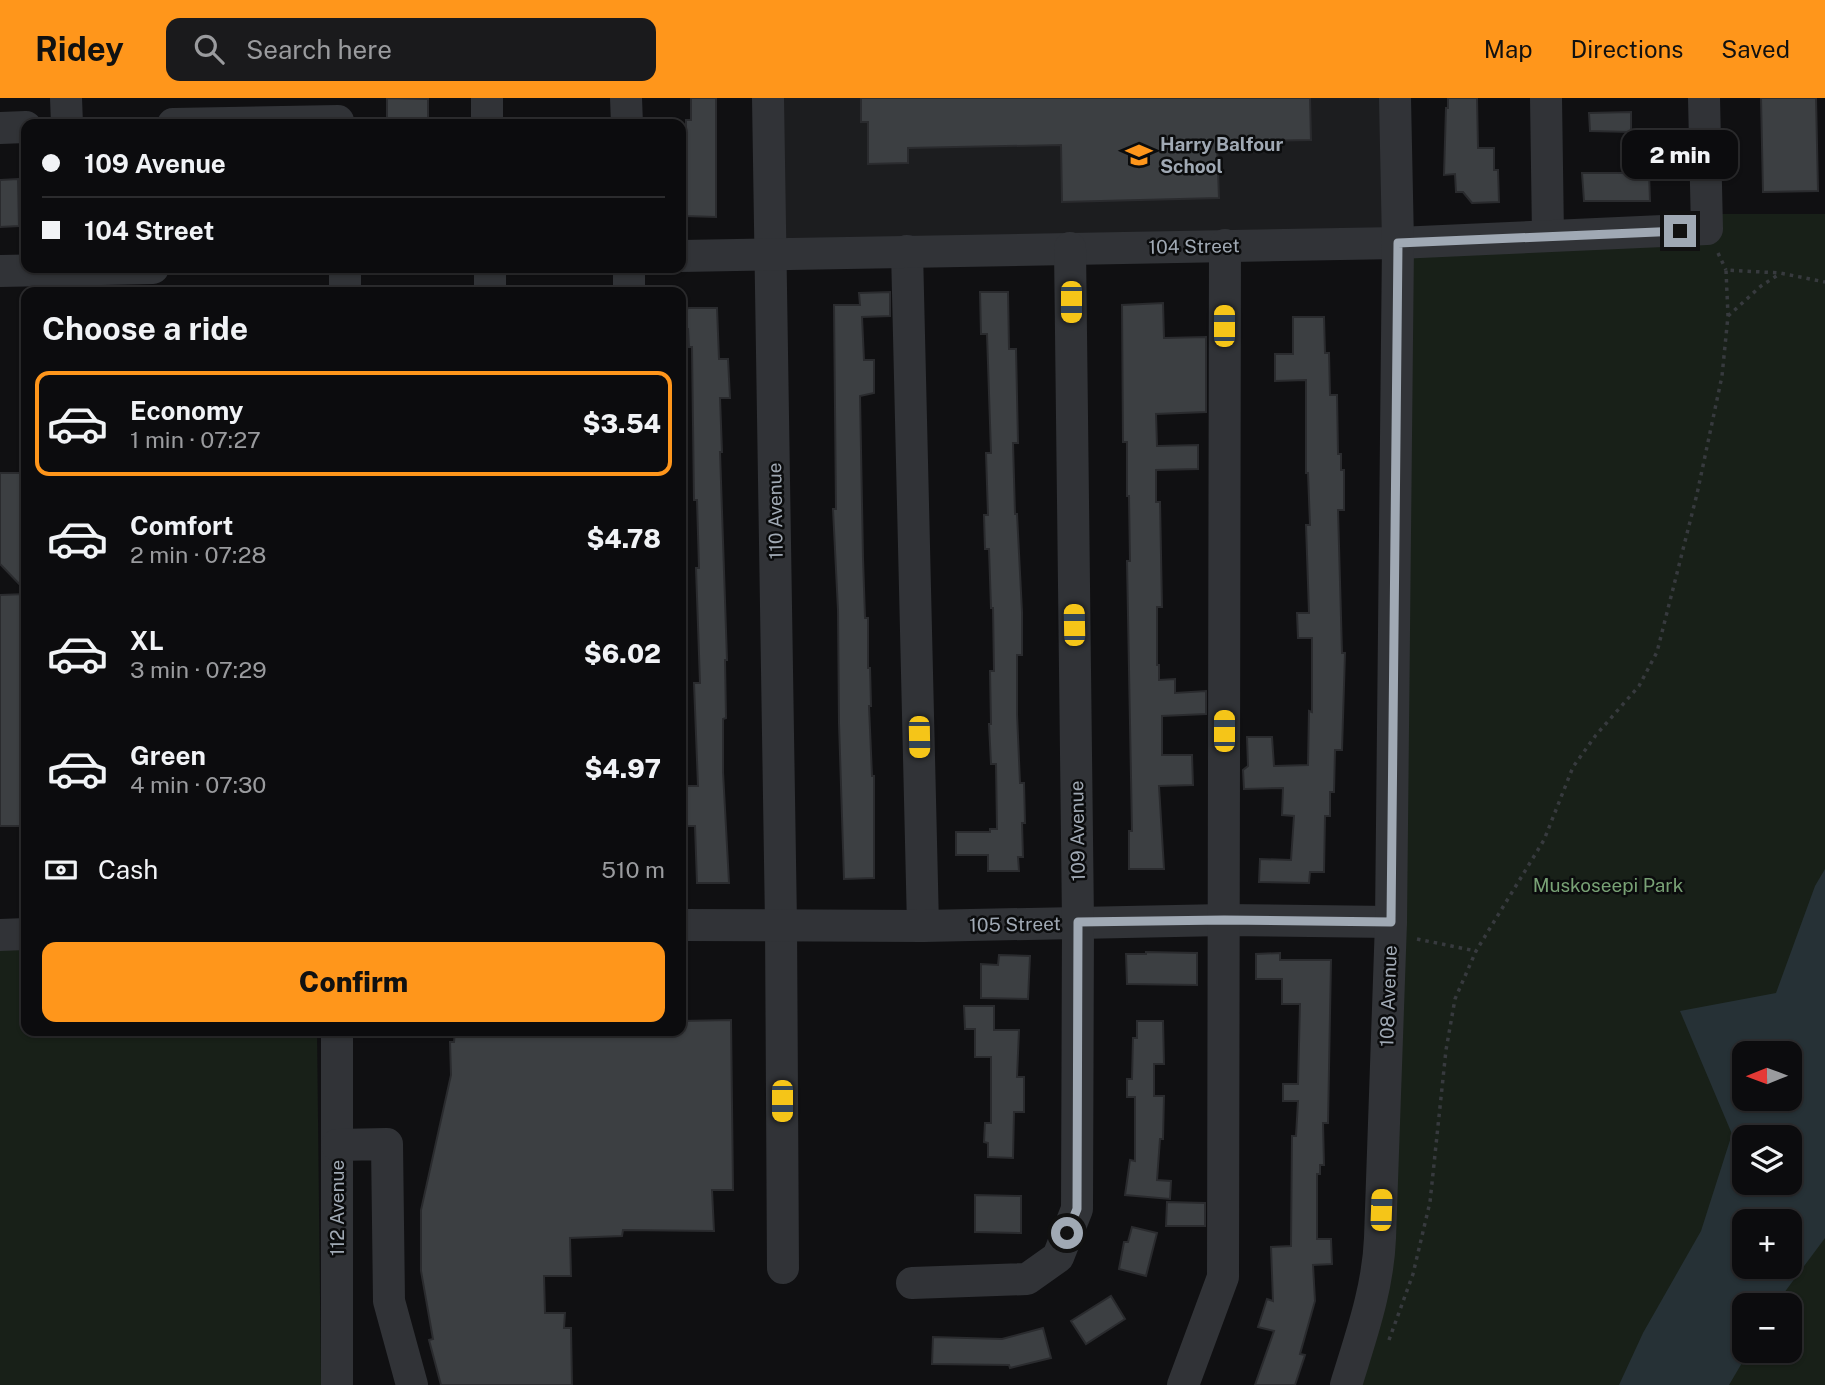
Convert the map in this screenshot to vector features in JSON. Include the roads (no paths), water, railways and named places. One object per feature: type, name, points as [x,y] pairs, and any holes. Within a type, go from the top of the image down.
[{"type":"street","points":[[66,98],[67,119]]},
{"type":"street","points":[[486,98],[487,119]]},
{"type":"street","points":[[626,98],[627,119]]},
{"type":"street","name":"110 Avenue","points":[[768,98],[781,924],[783,1268]]},
{"type":"street","name":"108 Avenue","points":[[1346,1385],[1379,1268],[1391,930],[1398,243],[1395,98]]},
{"type":"street","points":[[1546,98],[1548,236]]},
{"type":"street","name":"104 Street","points":[[686,256],[1398,243],[1707,229],[1704,98]]},
{"type":"street","points":[[265,119],[338,115]]},
{"type":"street","points":[[0,128],[21,127]]},
{"type":"street","points":[[1183,1385],[1223,1278],[1225,245]]},
{"type":"street","name":"109 Avenue","points":[[912,1283],[1027,1279],[1058,1257],[1077,1209],[1078,922],[1070,248]]},
{"type":"street","points":[[907,251],[923,926]]},
{"type":"street","points":[[0,271],[21,270]]},
{"type":"street","name":"105 Street","points":[[686,925],[923,926],[1224,920],[1391,930]]},
{"type":"street","points":[[0,935],[21,934]]},
{"type":"street","name":"112 Avenue","points":[[337,1036],[337,1385]]},
{"type":"street","points":[[337,1145],[387,1144],[389,1301],[412,1385]]},
{"type":"place","name":"Harry Balfour School","points":[[1139,155]]},
{"type":"park label","name":"Muskoseepi Park","points":[[1608,885]]}]
